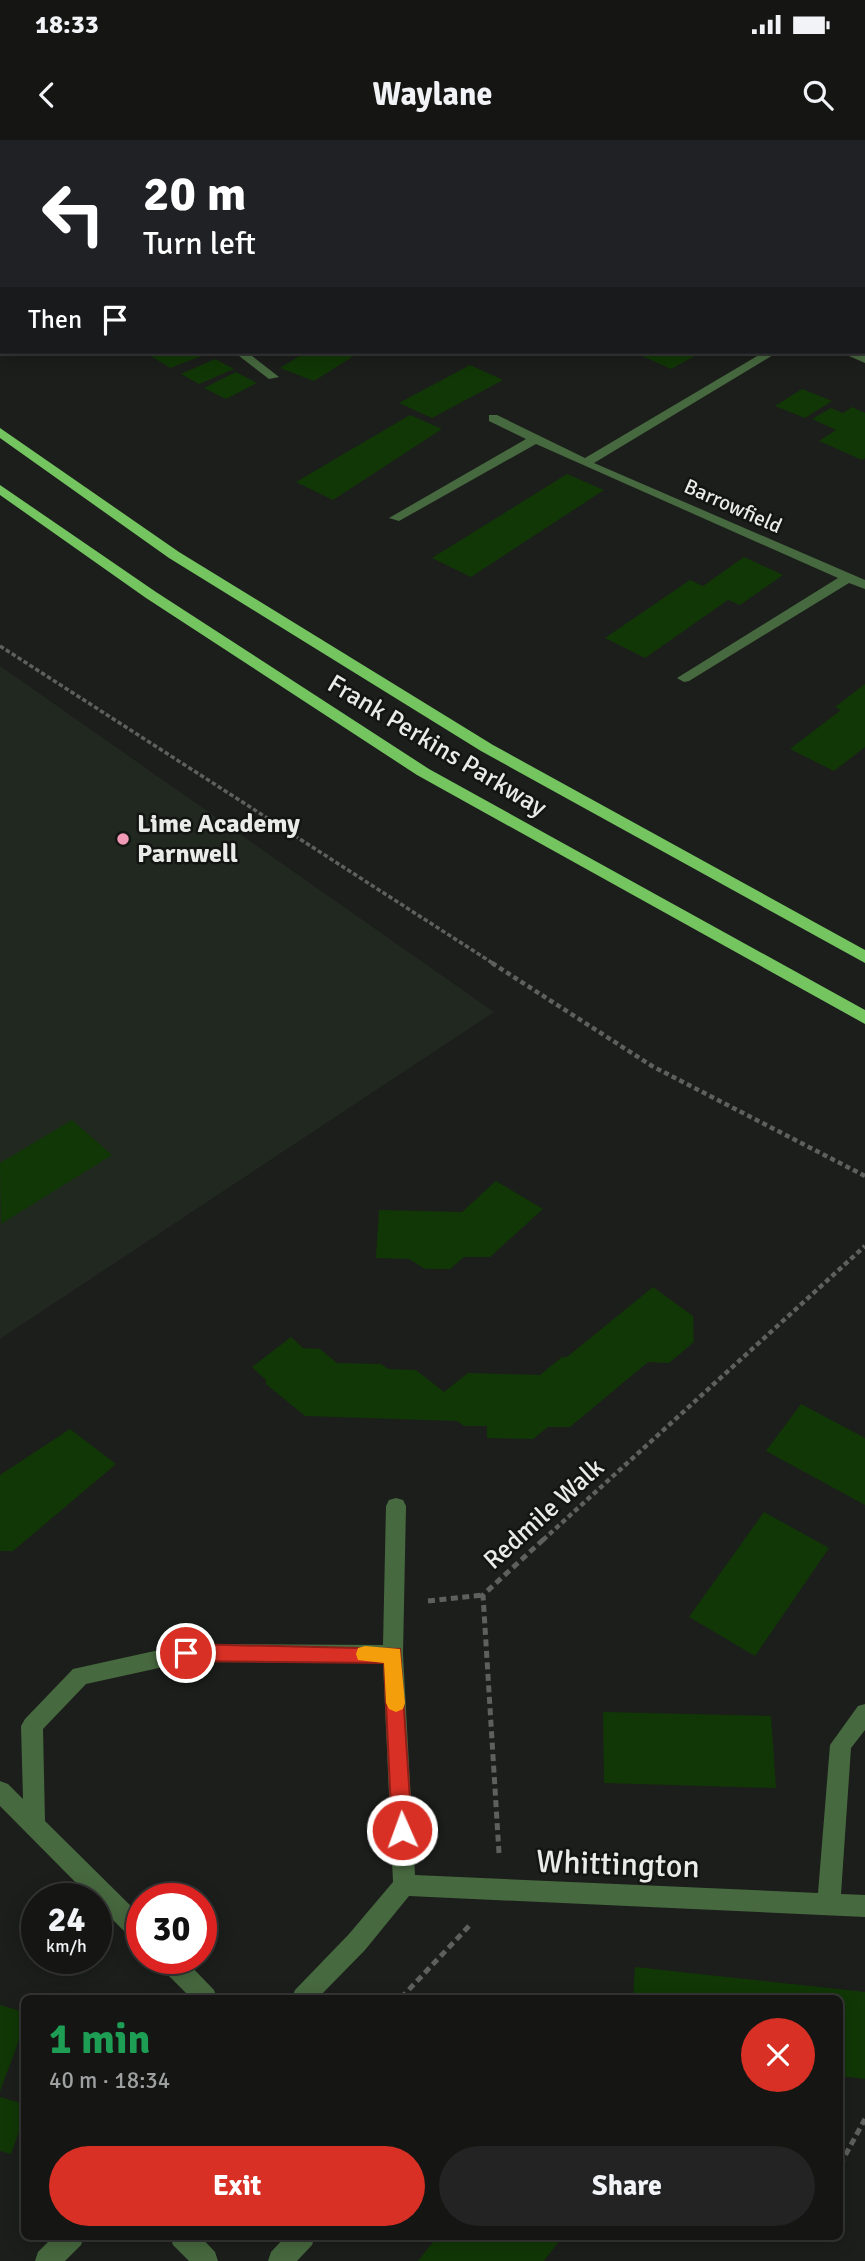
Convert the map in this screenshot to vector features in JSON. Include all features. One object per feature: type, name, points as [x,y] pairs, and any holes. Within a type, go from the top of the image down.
[{"type":"highway","name":"Frank Perkins Parkway","points":[[0,432],[174,555],[487,748],[865,957]]},
{"type":"highway","name":"Frank Perkins Parkway","points":[[0,488],[151,595],[423,772],[865,1018]]},
{"type":"street","points":[[243,354],[273,377]]},
{"type":"street","points":[[585,463],[769,354]]},
{"type":"street","name":"Barrowfield","points":[[493,418],[585,463],[865,585]]},
{"type":"street","points":[[395,518],[535,439]]},
{"type":"street","points":[[684,678],[848,578]]},
{"type":"street","points":[[306,1995],[357,1942],[404,1885],[393,1654],[396,1506]]},
{"type":"street","points":[[34,1823],[32,1726],[80,1676],[186,1653],[393,1654]]},
{"type":"street","points":[[829,1902],[841,1745],[865,1713]]},
{"type":"street","points":[[0,1791],[126,1917]]},
{"type":"street","name":"Whittington","points":[[404,1885],[502,1892],[829,1902],[865,1906]]},
{"type":"street","points":[[182,1974],[203,1995]]},
{"type":"street","points":[[47,2261],[68,2240]]},
{"type":"street","points":[[186,2240],[206,2261]]},
{"type":"street","points":[[281,2261],[299,2240]]},
{"type":"path","points":[[0,646],[652,1066],[865,1176]]},
{"type":"path","name":"Redmile Walk","points":[[502,1892],[483,1595],[865,1246]]},
{"type":"path","points":[[393,1604],[483,1595]]},
{"type":"path","points":[[404,1995],[502,1892]]},
{"type":"path","points":[[843,2159],[865,2119]]},
{"type":"shaded area","name":"Lime Academy Parnwell","points":[[0,666],[494,1012],[0,1339]]},
{"type":"building","points":[[148,354],[207,354],[170,368]]},
{"type":"building","points":[[303,354],[357,354],[314,381],[280,368]]},
{"type":"building","points":[[638,354],[698,354],[671,369]]},
{"type":"building","points":[[215,359],[234,369],[199,384],[181,374]]},
{"type":"building","points":[[470,365],[503,380],[432,418],[399,403]]},
{"type":"building","points":[[236,372],[257,383],[226,399],[204,388]]},
{"type":"building","points":[[802,389],[832,401],[805,418],[775,406]]},
{"type":"building","points":[[852,407],[865,413],[865,458],[862,460],[819,441],[836,430],[812,419],[831,408],[843,413]]},
{"type":"building","points":[[410,415],[442,429],[333,500],[296,482]]},
{"type":"building","points":[[567,474],[604,490],[471,577],[432,558]]},
{"type":"building","points":[[744,557],[783,575],[740,605],[728,600],[645,658],[605,638],[690,580],[703,586]]},
{"type":"building","points":[[865,684],[865,747],[834,771],[790,749],[841,710],[835,707]]},
{"type":"building","points":[[72,1120],[112,1155],[1,1224],[0,1163]]},
{"type":"building","points":[[496,1181],[543,1209],[490,1257],[464,1257],[450,1269],[425,1269],[409,1259],[376,1258],[379,1210],[462,1212]]},
{"type":"building","points":[[653,1287],[693,1316],[694,1342],[669,1363],[648,1362],[570,1427],[548,1427],[533,1439],[487,1438],[487,1426],[464,1426],[457,1421],[305,1416],[266,1384],[266,1380],[252,1367],[291,1337],[303,1348],[320,1349],[337,1363],[381,1364],[388,1369],[416,1370],[444,1392],[468,1373],[540,1375],[562,1357],[567,1357]]},
{"type":"building","points":[[801,1404],[865,1438],[865,1505],[766,1451]]},
{"type":"building","points":[[70,1429],[116,1464],[13,1551],[0,1551],[0,1475]]},
{"type":"building","points":[[764,1512],[829,1548],[755,1656],[689,1617]]},
{"type":"building","points":[[603,1712],[771,1716],[776,1788],[604,1783]]},
{"type":"building","points":[[635,1967],[865,1992],[865,2079],[843,2076],[843,1995],[633,1995]]},
{"type":"building","points":[[0,2005],[21,2011],[21,2035],[0,2091]]},
{"type":"building","points":[[0,2097],[21,2103],[21,2126],[11,2154],[0,2151]]},
{"type":"building","points":[[435,2240],[560,2240],[544,2261],[418,2261]]},
{"type":"slow traffic","points":[[365,1654],[393,1654],[396,1703]]},
{"type":"place","name":"Lime Academy Parnwell","points":[[123,839]]},
{"type":"route","points":[[186,1653],[393,1654],[402,1830]]}]
